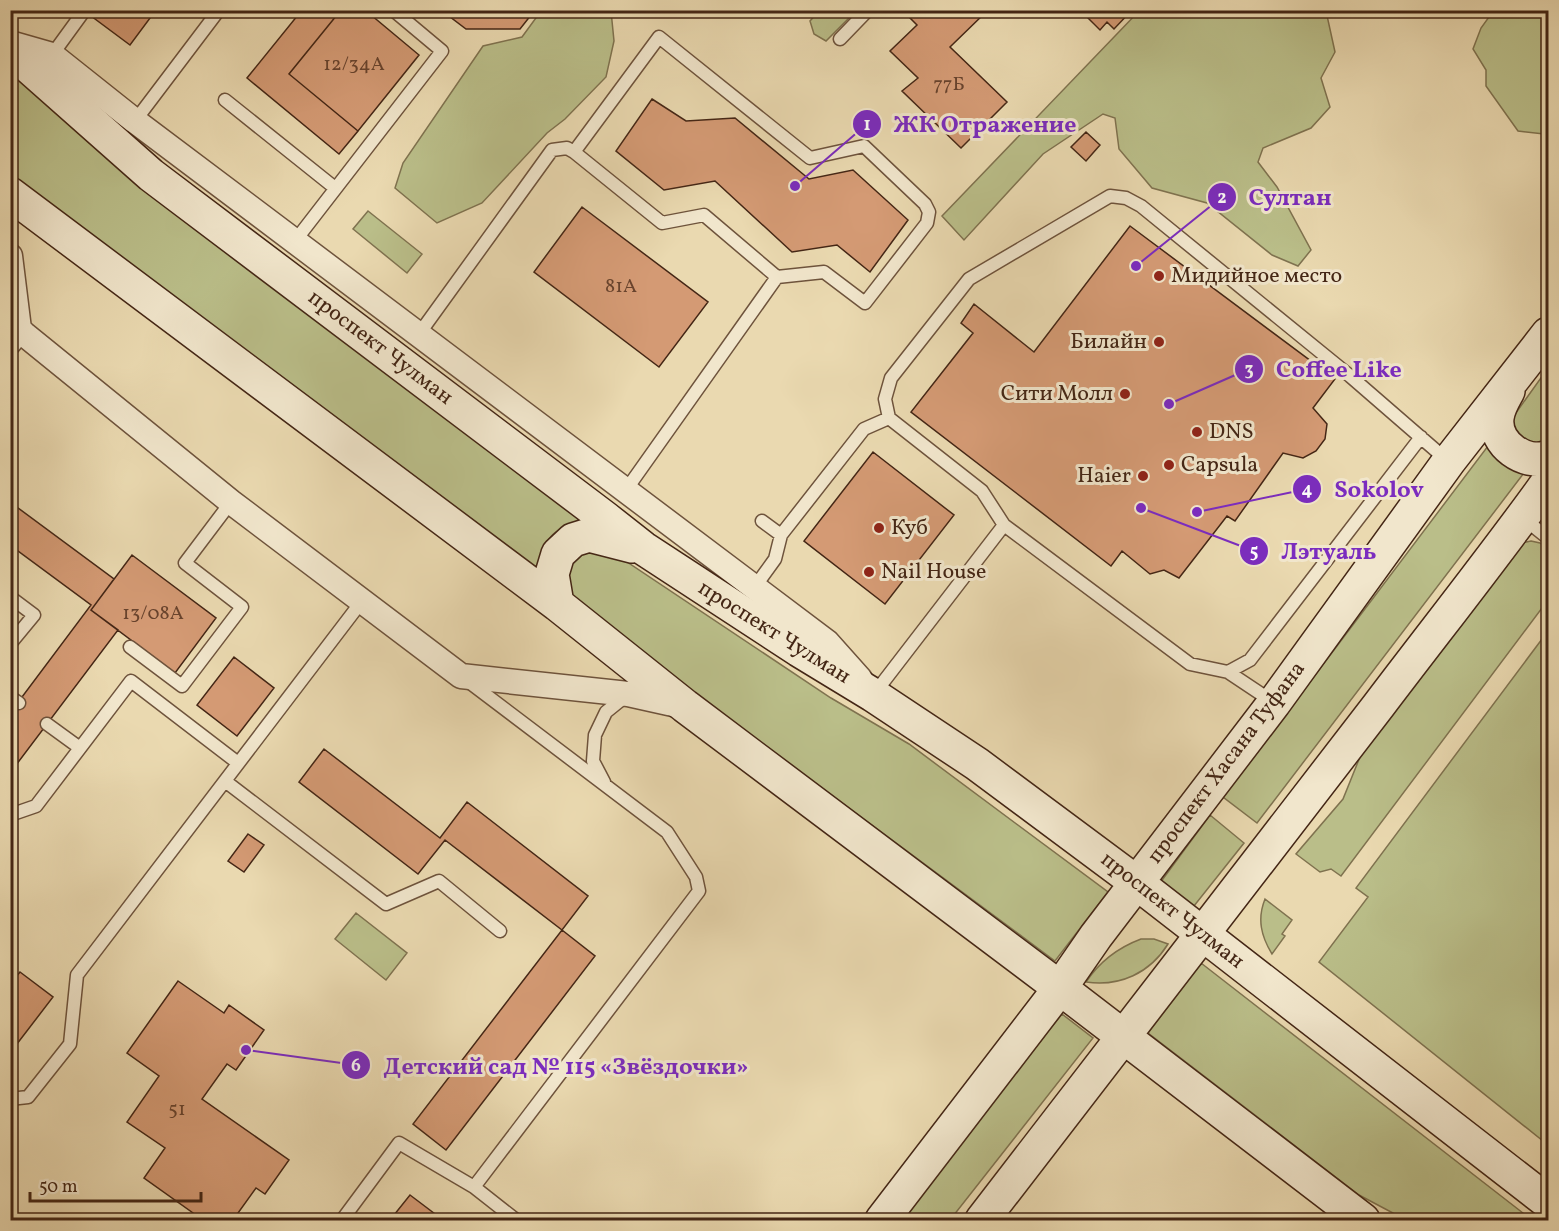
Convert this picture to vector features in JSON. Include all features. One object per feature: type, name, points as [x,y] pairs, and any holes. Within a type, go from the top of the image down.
[{"type":"main road","name":"проспект Чулман","points":[[10,50],[151,175],[596,510],[643,548],[799,650],[873,695],[977,765],[1137,883],[1548,1202]]},
{"type":"main road","points":[[10,194],[557,603],[685,706],[1060,988],[1363,1221]]},
{"type":"main road","name":"проспект Хасана Туфана","points":[[882,1221],[1274,703],[1449,461],[1548,334]]},
{"type":"main road","points":[[1514,379],[1499,408],[1497,420],[1505,445],[1524,457],[1540,460],[1548,457]]},
{"type":"main road","points":[[982,1221],[1548,482]]},
{"type":"main road","points":[[557,603],[552,574],[558,554],[573,540],[589,535],[643,548]]},
{"type":"street","points":[[10,43],[52,55],[135,121],[827,642],[873,695]]},
{"type":"street","points":[[10,256],[16,334],[231,502],[461,676],[628,694],[685,706]]},
{"type":"lane","points":[[135,121],[219,10]]},
{"type":"lane","points":[[295,241],[442,51],[393,10]]},
{"type":"lane","points":[[840,39],[868,10]]},
{"type":"lane","points":[[52,55],[84,11]]},
{"type":"lane","points":[[418,334],[552,150],[567,148],[574,152],[662,223],[704,215],[777,277],[824,272],[865,303],[927,223],[929,212],[925,204],[864,147],[810,158],[659,37],[574,152]]},
{"type":"lane","points":[[225,100],[335,188]]},
{"type":"lane","points":[[1274,703],[1228,672],[1190,664],[1004,525],[982,491],[888,418],[885,399],[891,378],[969,279],[1110,196],[1126,198],[1141,206],[1350,376],[1449,461]]},
{"type":"lane","points":[[626,490],[777,277]]},
{"type":"lane","points":[[754,588],[775,559],[781,535],[864,429],[888,418]]},
{"type":"lane","points":[[1228,672],[1250,660],[1421,437]]},
{"type":"lane","points":[[130,646],[182,686],[242,607],[184,563],[231,502]]},
{"type":"lane","points":[[1522,518],[1548,538]]},
{"type":"lane","points":[[762,521],[781,535]]},
{"type":"lane","points":[[873,695],[1004,525]]},
{"type":"lane","points":[[10,597],[34,615],[10,644]]},
{"type":"lane","points":[[10,1099],[28,1097],[70,1044],[77,975],[362,601]]},
{"type":"lane","points":[[461,676],[667,832],[696,877],[699,891],[474,1187]]},
{"type":"lane","points":[[10,815],[36,806],[131,681],[238,763]]},
{"type":"lane","points":[[606,786],[593,761],[595,735],[606,712],[628,694]]},
{"type":"lane","points":[[47,724],[80,748]]},
{"type":"lane","points":[[225,781],[386,904],[439,881],[500,931]]},
{"type":"lane","points":[[342,1221],[399,1143],[474,1187],[516,1221]]},
{"type":"green space","points":[[1140,10],[1326,11],[1335,52],[1321,78],[1330,107],[1311,128],[1263,148],[1258,162],[1277,187],[1311,250],[1298,266],[1272,255],[1207,203],[1152,188],[1119,149],[1115,118],[1103,114],[1043,154],[964,240],[942,216]]},
{"type":"green space","points":[[1494,10],[1548,11],[1548,131],[1544,134],[1518,131],[1486,86],[1486,70],[1473,49],[1481,28]]},
{"type":"green space","points":[[541,11],[611,11],[614,41],[606,77],[565,119],[547,133],[482,203],[437,223],[395,188],[403,163],[483,46],[522,37]]},
{"type":"green space","points":[[819,11],[856,11],[826,41],[814,34],[810,21]]},
{"type":"green space","points":[[14,76],[584,519],[564,527],[550,538],[542,553],[539,575],[11,176],[10,95]]},
{"type":"green space","points":[[368,211],[422,254],[407,273],[353,229]]},
{"type":"green space","points":[[1548,368],[1548,435],[1540,446],[1528,446],[1512,431],[1513,417]]},
{"type":"green space","points":[[1491,442],[1527,469],[1257,823],[1223,797]]},
{"type":"green space","points":[[1531,541],[1540,543],[1548,549],[1548,600],[1341,876],[1331,869],[1320,872],[1296,854],[1343,799],[1366,742],[1522,543]]},
{"type":"green space","points":[[599,549],[615,554],[831,698],[909,744],[1108,892],[1055,961],[578,607],[567,593],[570,562],[583,552]]},
{"type":"green space","points":[[1548,631],[1548,1145],[1319,962],[1368,897],[1356,888]]},
{"type":"green space","points":[[1210,815],[1244,843],[1190,911],[1157,887]]},
{"type":"green space","points":[[1265,899],[1292,920],[1282,934],[1285,936],[1272,954],[1261,927],[1261,914]]},
{"type":"green space","points":[[356,913],[407,953],[386,980],[335,939]]},
{"type":"green space","points":[[1141,939],[1154,939],[1168,944],[1152,963],[1133,976],[1111,982],[1086,982],[1110,956]]},
{"type":"green space","points":[[1201,963],[1532,1220],[1406,1220],[1359,1195],[1148,1033]]},
{"type":"green space","points":[[1062,1014],[1093,1038],[950,1220],[896,1220]]},
{"type":"building","points":[[83,10],[156,10],[130,45]]},
{"type":"building","points":[[302,10],[341,10],[289,74],[358,131],[339,154],[247,78]]},
{"type":"building","points":[[341,10],[365,10],[419,55],[358,131],[289,74]]},
{"type":"building","points":[[447,10],[535,10],[520,29],[466,29],[445,13]]},
{"type":"building","points":[[902,10],[987,11],[950,47],[1007,102],[961,148],[902,91],[918,78],[890,51],[917,25]]},
{"type":"building","points":[[1080,10],[1132,10],[1114,29],[1107,22],[1100,30]]},
{"type":"building","points":[[652,99],[686,121],[735,118],[809,179],[853,170],[908,220],[870,272],[837,245],[792,252],[715,181],[664,190],[616,151]]},
{"type":"building","points":[[1086,132],[1100,145],[1086,161],[1071,147]]},
{"type":"building","points":[[582,207],[708,302],[659,367],[534,272]]},
{"type":"building","name":"Сити Молл","points":[[1130,226],[1335,379],[1313,408],[1327,424],[1325,439],[1316,451],[1303,458],[1283,453],[1235,521],[1227,516],[1179,578],[1164,570],[1150,574],[1122,551],[1111,566],[911,412],[973,333],[961,323],[974,304],[1034,352]]},
{"type":"building","name":"Куб","points":[[873,452],[954,515],[885,604],[804,541]]},
{"type":"building","points":[[10,502],[114,579],[91,610],[118,630],[10,773],[10,713],[91,605],[10,545]]},
{"type":"building","points":[[132,555],[216,618],[175,673],[91,610]]},
{"type":"building","points":[[234,657],[274,688],[237,736],[197,705]]},
{"type":"building","points":[[324,749],[440,838],[467,802],[588,896],[562,930],[445,840],[418,874],[299,782]]},
{"type":"building","points":[[248,834],[264,845],[244,872],[228,861]]},
{"type":"building","points":[[562,930],[595,956],[446,1150],[413,1124]]},
{"type":"building","points":[[20,972],[53,997],[10,1053],[10,984]]},
{"type":"building","points":[[178,981],[224,1013],[229,1005],[264,1030],[236,1070],[227,1064],[202,1099],[289,1160],[265,1194],[256,1188],[233,1220],[203,1220],[144,1178],[165,1148],[127,1122],[159,1076],[127,1053]]},
{"type":"building","points":[[410,1195],[443,1220],[390,1220]]},
{"type":"place","name":"ЖК Отражение","points":[[795,186]]},
{"type":"place","name":"Султан","points":[[1136,266]]},
{"type":"place","name":"Мидийное место","points":[[1159,276]]},
{"type":"place","name":"Билайн","points":[[1159,342]]},
{"type":"place","name":"Сити Молл","points":[[1125,394]]},
{"type":"place","name":"Coffee Like","points":[[1169,404]]},
{"type":"place","name":"DNS","points":[[1197,432]]},
{"type":"place","name":"Capsula","points":[[1169,465]]},
{"type":"place","name":"Haier","points":[[1143,476]]},
{"type":"place","name":"Лэтуаль","points":[[1141,508]]},
{"type":"place","name":"Sokolov","points":[[1197,512]]},
{"type":"place","name":"Куб","points":[[879,528]]},
{"type":"place","name":"Nail House","points":[[869,572]]},
{"type":"place","name":"Детский сад № 115 «Звёздочки»","points":[[246,1050]]}]
